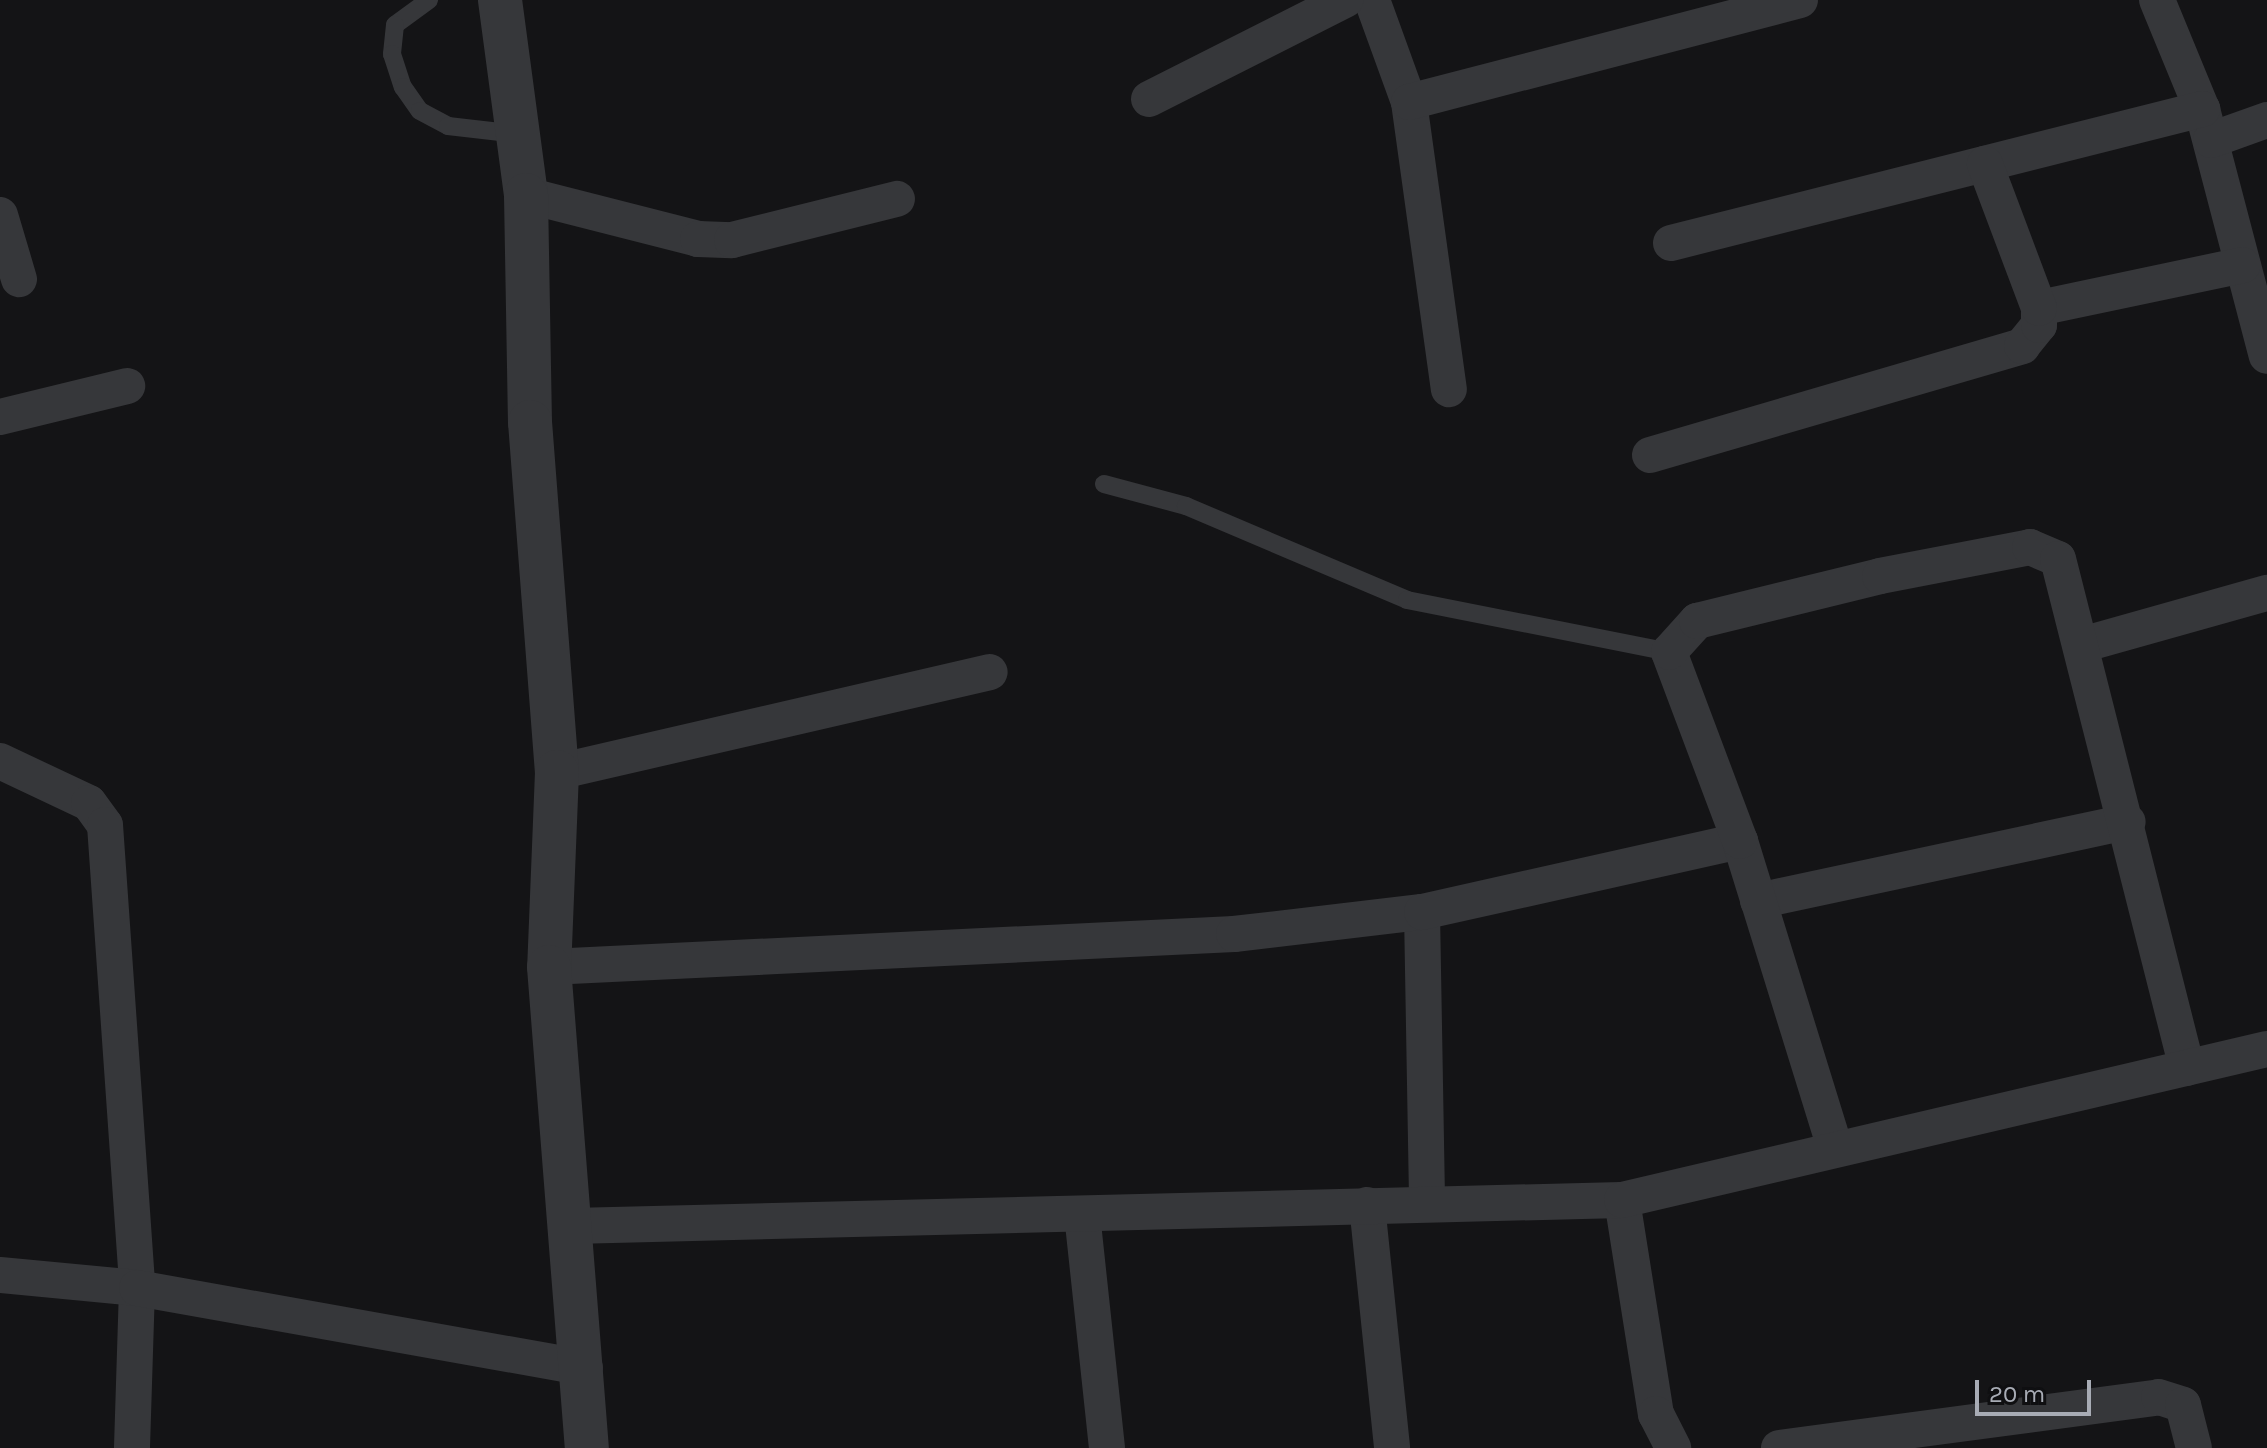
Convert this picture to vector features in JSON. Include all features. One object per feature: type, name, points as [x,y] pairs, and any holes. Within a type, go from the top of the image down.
[{"type":"street","points":[[500,0],[526,195],[530,422],[557,772],[549,967],[585,1368],[587,1448]]},
{"type":"street","points":[[1149,99],[1345,0]]},
{"type":"street","points":[[1372,0],[1409,102],[1449,389]]},
{"type":"street","points":[[1409,102],[1800,0]]},
{"type":"street","points":[[2157,0],[2207,125],[2267,356]]},
{"type":"street","points":[[1671,243],[1985,164],[2207,125],[2267,120]]},
{"type":"street","points":[[1650,455],[2022,346],[2039,325],[2039,308],[1985,164]]},
{"type":"street","points":[[526,195],[698,239],[732,240],[897,199]]},
{"type":"street","points":[[0,215],[19,279]]},
{"type":"street","points":[[2039,308],[2243,265]]},
{"type":"street","points":[[0,417],[127,386]]},
{"type":"street","points":[[1835,1148],[1740,841],[1669,652],[1697,621],[2030,547],[2058,559],[2085,644],[2187,1068]]},
{"type":"street","points":[[2085,644],[2267,593]]},
{"type":"street","points":[[557,772],[990,672]]},
{"type":"street","points":[[0,761],[103,816],[137,1288],[132,1448]]},
{"type":"street","points":[[1758,901],[2128,822]]},
{"type":"street","points":[[549,967],[1234,934],[1422,912],[1740,841]]},
{"type":"street","points":[[1422,912],[1427,1203]]},
{"type":"street","points":[[572,1226],[1622,1200],[2267,1049]]},
{"type":"street","points":[[1622,1200],[1656,1414],[1673,1448]]},
{"type":"street","points":[[1367,1205],[1392,1448]]},
{"type":"street","points":[[1082,1214],[1107,1448]]},
{"type":"street","points":[[0,1275],[137,1288],[585,1368]]},
{"type":"street","points":[[1779,1448],[1922,1438],[2159,1397],[2183,1405],[2194,1448]]},
{"type":"lane","points":[[429,0],[395,25],[392,54],[403,87],[420,111],[448,126],[517,134]]},
{"type":"lane","points":[[1104,484],[1186,506],[1407,600],[1669,652]]}]
